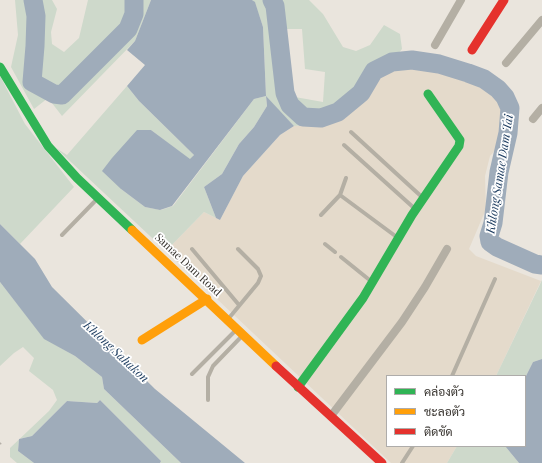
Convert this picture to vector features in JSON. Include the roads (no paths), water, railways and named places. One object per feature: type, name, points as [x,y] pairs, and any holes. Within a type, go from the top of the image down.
[{"type":"street","points":[[435,45],[461,0]]},
{"type":"street","points":[[472,50],[504,0]]},
{"type":"street","points":[[506,63],[542,20]]},
{"type":"street","name":"Samae Dam Road","points":[[0,67],[48,146],[77,178],[241,331],[298,387],[382,463]]},
{"type":"street","points":[[298,387],[363,298],[416,209],[445,168],[458,146],[460,140],[428,94]]},
{"type":"street","points":[[533,119],[542,108]]},
{"type":"street","points":[[331,416],[402,322],[425,287],[447,249]]},
{"type":"street","points":[[142,340],[208,300]]},
{"type":"lane","points":[[351,132],[424,199]]},
{"type":"lane","points":[[344,145],[416,209]]},
{"type":"lane","points":[[321,215],[340,195],[346,178]]},
{"type":"lane","points":[[340,195],[398,238]]},
{"type":"lane","points":[[62,236],[98,198]]},
{"type":"lane","points":[[325,244],[335,252]]},
{"type":"lane","points":[[192,249],[239,305]]},
{"type":"lane","points":[[228,319],[258,283],[261,276],[258,269],[238,249]]},
{"type":"lane","points":[[341,257],[372,282]]},
{"type":"lane","points":[[452,375],[495,279]]},
{"type":"lane","points":[[192,374],[241,331]]},
{"type":"lane","points":[[208,400],[208,377],[213,366],[241,331]]},
{"type":"lane","points":[[402,463],[412,447]]},
{"type":"water","points":[[151,0],[252,0],[255,2],[263,27],[266,96],[254,99],[172,206],[160,210],[145,207],[121,189],[102,171],[137,130],[151,130],[190,159],[194,155],[139,101],[127,86],[145,65],[127,50],[135,41]]},
{"type":"water","points":[[266,96],[294,126],[280,135],[243,176],[220,220],[216,218],[204,187],[222,174],[239,144],[254,127],[267,106]]},
{"type":"water","name":"Khlong Sahakon","points":[[0,224],[35,259],[52,287],[155,389],[245,463],[181,463],[104,389],[102,377],[75,356],[44,339],[0,282]]},
{"type":"water","points":[[542,359],[542,463],[519,463],[506,447],[526,447],[526,376],[533,362]]},
{"type":"water","points":[[100,400],[161,461],[160,463],[34,463],[18,451],[19,439],[32,436],[67,401],[97,403]]},
{"type":"waterway","name":"Khlong Samae Dam Tai","points":[[33,0],[36,16],[32,82],[54,94],[62,95],[128,29],[134,14],[134,0]]},
{"type":"waterway","name":"Khlong Samae Dam Tai","points":[[272,0],[275,6],[285,93],[290,105],[303,117],[321,118],[338,112],[361,93],[374,71],[392,62],[412,60],[439,64],[484,79],[498,89],[505,97],[510,108],[508,133],[499,172],[493,223],[489,236],[490,242],[497,247],[535,264],[542,265]]}]
